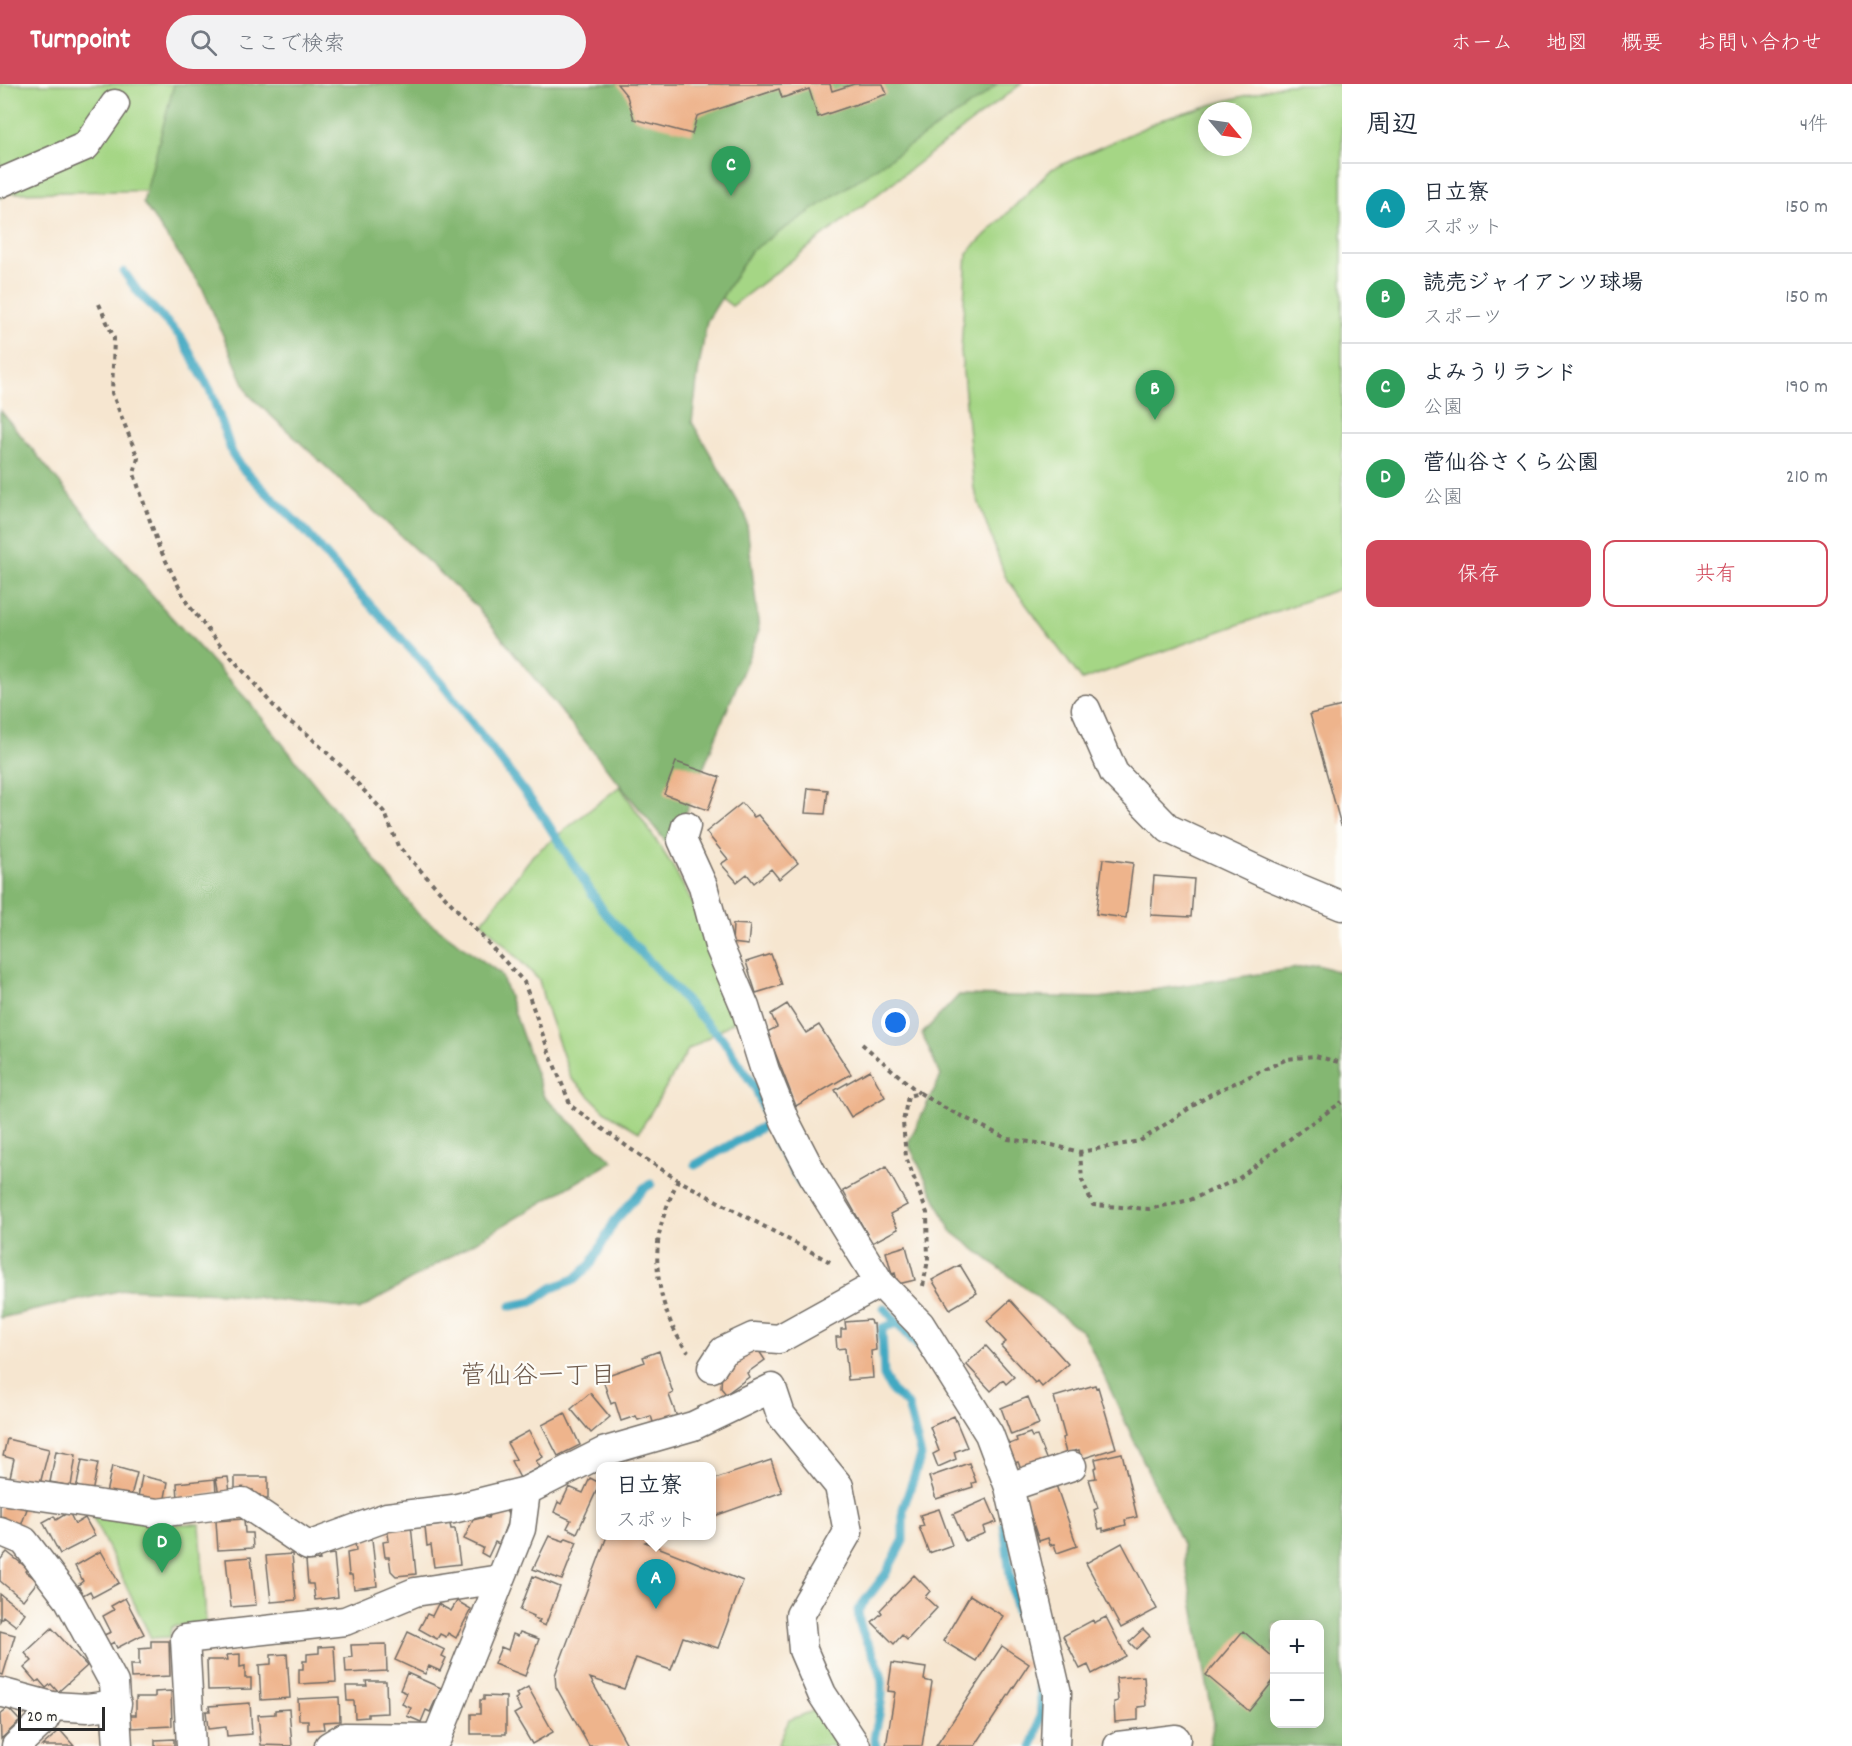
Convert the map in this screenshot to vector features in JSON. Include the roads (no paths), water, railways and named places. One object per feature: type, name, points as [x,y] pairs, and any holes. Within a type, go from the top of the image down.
[{"type":"street","points":[[0,183],[86,146],[115,104]]},
{"type":"street","points":[[1086,709],[1114,773],[1169,829],[1270,876],[1342,906]]},
{"type":"street","points":[[686,826],[682,840],[703,886],[719,946],[745,1007],[765,1071],[785,1121],[813,1175],[880,1283],[921,1324],[989,1434],[1010,1487],[1057,1693],[1055,1746]]},
{"type":"street","points":[[712,1368],[723,1351],[753,1337],[779,1339],[880,1283]]},
{"type":"street","points":[[0,1490],[158,1513],[243,1502],[308,1545],[387,1516],[453,1509],[526,1491],[603,1452],[693,1426],[772,1388],[781,1415],[839,1486],[848,1532],[800,1616],[803,1650],[822,1694],[856,1746]]},
{"type":"street","points":[[1010,1487],[1072,1466]]},
{"type":"street","points":[[328,1746],[344,1737],[437,1738],[521,1528],[526,1491]]},
{"type":"street","points":[[0,1531],[24,1541],[69,1600],[114,1683],[118,1746]]},
{"type":"street","points":[[191,1746],[184,1639],[345,1621],[415,1592],[501,1579]]},
{"type":"street","points":[[0,1692],[52,1706],[87,1708],[117,1704]]},
{"type":"street","points":[[16,1746],[44,1720],[52,1706]]},
{"type":"street","points":[[1118,1746],[1176,1739]]},
{"type":"waterway","points":[[124,272],[138,292],[181,337],[211,392],[232,453],[242,468],[306,532],[440,681],[542,815],[604,912],[722,1038],[756,1089],[777,1144],[805,1189]]},
{"type":"waterway","points":[[695,1165],[769,1123]]},
{"type":"waterway","points":[[511,1306],[532,1302],[552,1288],[575,1279],[591,1264],[614,1222],[644,1188],[651,1184]]},
{"type":"waterway","points":[[884,1308],[924,1353]]},
{"type":"waterway","points":[[876,1746],[874,1739],[881,1703],[881,1676],[863,1633],[858,1610],[885,1575],[903,1541],[903,1509],[921,1456],[908,1405],[892,1391],[884,1376],[882,1328],[897,1323]]},
{"type":"waterway","points":[[1004,1524],[1014,1601],[1034,1662],[1041,1694],[1041,1710],[1032,1746]]},
{"type":"place","name":"よみうりランド","points":[[731,196]]},
{"type":"place","name":"読売ジャイアンツ球場","points":[[1155,420]]},
{"type":"place","name":"菅仙谷さくら公園","points":[[162,1573]]},
{"type":"place","name":"日立寮","points":[[656,1609]]},
{"type":"district","name":"菅仙谷一丁目","points":[[538,1377]]}]
